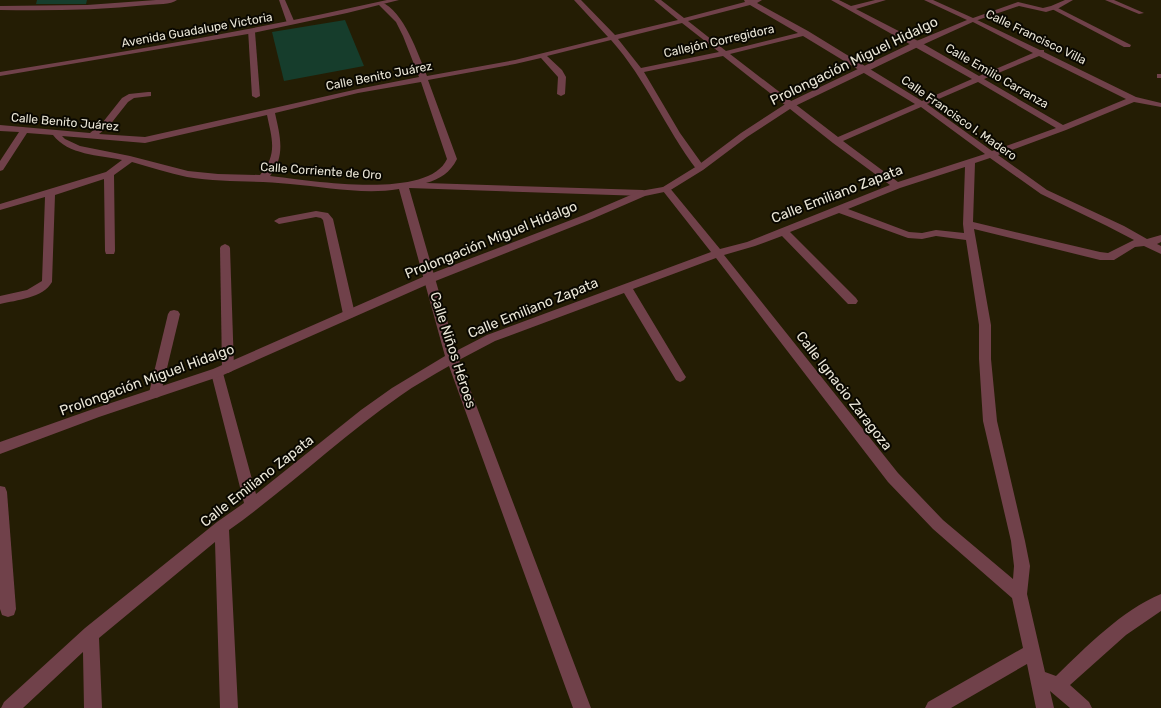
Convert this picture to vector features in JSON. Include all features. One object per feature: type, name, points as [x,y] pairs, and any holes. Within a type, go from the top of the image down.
[{"type":"street","points":[[0,8],[36,9],[100,7],[174,0]]},
{"type":"street","points":[[282,0],[291,23]]},
{"type":"street","name":"Avenida Guadalupe Victoria","points":[[0,74],[251,32],[396,0]]},
{"type":"street","points":[[577,0],[613,38],[639,71],[684,148],[700,168]]},
{"type":"street","points":[[657,0],[685,20],[723,52],[836,141],[897,186]]},
{"type":"street","name":"Calle Benito Juárez","points":[[0,128],[145,140],[358,91],[515,62],[685,20],[748,1],[759,0]]},
{"type":"street","name":"Calle Emilio Carranza","points":[[834,0],[918,44],[1063,128]]},
{"type":"street","points":[[851,8],[883,0]]},
{"type":"street","name":"Calle Francisco Villa","points":[[927,0],[973,20],[1133,98],[1148,103],[1161,104]]},
{"type":"street","points":[[1054,8],[1070,0]]},
{"type":"street","points":[[1108,0],[1141,13]]},
{"type":"street","name":"Calle Francisco I. Madero","points":[[748,1],[920,103],[1049,195],[1120,228],[1144,243],[1161,250]]},
{"type":"street","name":"Prolongación Miguel Hidalgo","points":[[0,448],[223,370],[430,279],[588,217],[643,192],[666,189],[700,168],[744,135],[790,105],[918,44],[973,20],[1020,3],[1044,10],[1054,8]]},
{"type":"street","points":[[381,4],[399,21],[407,36],[452,159],[449,167],[441,174],[403,186]]},
{"type":"street","points":[[1054,8],[1127,45]]},
{"type":"street","points":[[251,32],[256,96]]},
{"type":"street","name":"Callejón Corregidora","points":[[639,71],[701,59],[723,52],[805,34]]},
{"type":"street","points":[[836,141],[920,103],[1040,52]]},
{"type":"street","points":[[542,55],[562,77],[561,94]]},
{"type":"street","points":[[91,136],[114,114],[125,100],[132,96],[148,94]]},
{"type":"street","name":"Calle Emiliano Zapata","points":[[10,708],[91,634],[222,527],[252,506],[366,414],[396,392],[452,358],[491,338],[719,253],[751,244],[897,186],[970,162],[1063,128],[1133,98]]},
{"type":"street","points":[[263,178],[271,170],[277,159],[277,148],[271,112]]},
{"type":"street","points":[[0,168],[25,130]]},
{"type":"street","name":"Calle Corriente de Oro","points":[[55,132],[62,141],[77,148],[130,159],[188,174],[218,177],[263,178],[364,188],[403,186],[643,192]]},
{"type":"street","points":[[0,207],[109,174],[130,159]]},
{"type":"street","points":[[970,162],[968,230],[985,325],[985,360],[990,421],[1018,541],[1022,566],[1019,594],[1045,708]]},
{"type":"street","points":[[109,174],[110,251]]},
{"type":"street","name":"Calle Niños Héroes","points":[[403,186],[452,358],[582,708]]},
{"type":"street","name":"Calle Ignacio Zaragoza","points":[[666,189],[719,253],[792,351],[880,462],[913,500],[975,557],[1019,594]]},
{"type":"street","points":[[0,300],[31,293],[41,288],[47,282],[50,193]]},
{"type":"street","points":[[839,208],[908,235],[922,236],[968,230],[1110,257],[1133,244],[1153,242],[1161,238]]},
{"type":"street","points":[[279,221],[316,214],[324,215],[328,219],[349,314]]},
{"type":"street","points":[[783,231],[852,301]]},
{"type":"street","points":[[225,248],[223,370],[252,506]]},
{"type":"street","points":[[626,287],[680,377]]},
{"type":"street","points":[[155,393],[174,314]]},
{"type":"street","points":[[0,492],[8,609]]},
{"type":"street","points":[[222,527],[229,708]]},
{"type":"street","points":[[1058,685],[1096,650],[1148,609],[1161,602]]},
{"type":"street","points":[[91,634],[93,708]]},
{"type":"street","points":[[934,708],[1033,651]]},
{"type":"street","points":[[1038,678],[1058,685],[1083,708]]},
{"type":"green space","points":[[37,0],[87,0],[86,4],[36,4]]},
{"type":"green space","points":[[345,20],[364,66],[284,81],[272,32]]}]
